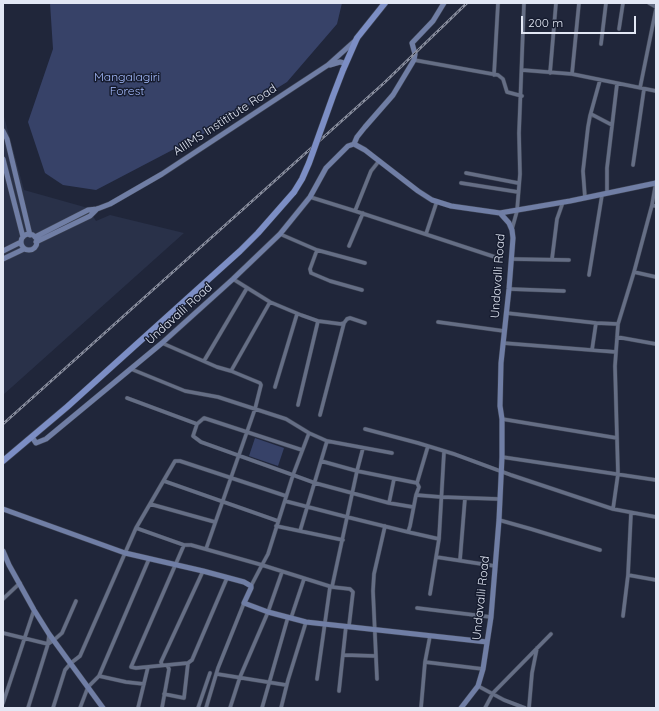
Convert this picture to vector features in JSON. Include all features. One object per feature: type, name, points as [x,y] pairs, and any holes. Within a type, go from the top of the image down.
[{"type":"main road","points":[[3,461],[77,398],[240,251],[294,192],[309,163],[333,96],[357,38],[384,3]]},
{"type":"street","points":[[444,3],[432,21],[412,43],[415,54],[414,60],[393,95],[357,137],[354,144],[365,150],[418,192],[437,201],[451,206],[500,213],[655,185],[652,205],[618,324],[616,352],[618,474],[613,509]]},
{"type":"street","points":[[494,75],[498,3]]},
{"type":"street","points":[[512,230],[517,210],[518,183],[520,174],[519,133],[522,96],[524,3]]},
{"type":"street","points":[[550,73],[556,3]]},
{"type":"street","points":[[572,74],[579,3]]},
{"type":"street","points":[[601,44],[606,3]]},
{"type":"street","points":[[619,28],[623,3]]},
{"type":"street","points":[[632,165],[642,89],[656,8],[649,3]]},
{"type":"street","name":"AIIIMS Instititute Road","points":[[3,251],[22,240],[34,238],[88,210],[97,209],[110,204],[162,174],[328,65],[357,38]]},
{"type":"street","points":[[414,60],[494,75],[503,79],[505,89],[508,93],[522,96]]},
{"type":"street","points":[[328,65],[340,62],[344,63],[344,68]]},
{"type":"street","points":[[522,70],[572,74],[656,91]]},
{"type":"street","points":[[585,198],[583,170],[591,114],[600,80]]},
{"type":"street","points":[[589,275],[605,194],[618,84]]},
{"type":"street","points":[[591,114],[612,125]]},
{"type":"street","points":[[3,131],[34,238]]},
{"type":"street","name":"Undavalli Road","points":[[32,437],[36,443],[46,439],[162,343],[233,279],[280,234],[310,197],[326,168],[346,147],[354,144]]},
{"type":"street","points":[[3,158],[24,249],[3,259]]},
{"type":"street","points":[[355,211],[371,171],[379,161]]},
{"type":"street","points":[[466,173],[518,183]]},
{"type":"street","points":[[461,183],[518,192]]},
{"type":"street","points":[[310,197],[495,257]]},
{"type":"street","points":[[426,234],[437,201]]},
{"type":"street","points":[[552,259],[557,219],[563,202]]},
{"type":"street","points":[[652,205],[656,206]]},
{"type":"street","points":[[350,246],[363,213]]},
{"type":"street","name":"Undavalli Road","points":[[461,708],[478,686],[482,669],[491,617],[499,520],[502,457],[500,382],[509,289],[512,230],[509,223],[500,213]]},
{"type":"street","points":[[280,234],[317,250],[365,263]]},
{"type":"street","name":"AIIIMS Instititute Road","points":[[24,249],[31,249],[35,246],[34,238]]},
{"type":"street","points":[[317,250],[310,269],[311,273],[330,281],[362,290]]},
{"type":"street","points":[[511,259],[569,260]]},
{"type":"street","points":[[634,272],[656,277]]},
{"type":"street","points":[[233,279],[270,302],[297,314],[318,321],[341,324],[345,323]]},
{"type":"street","points":[[204,361],[247,288]]},
{"type":"street","points":[[509,289],[564,291]]},
{"type":"street","points":[[231,371],[270,302]]},
{"type":"street","points":[[506,313],[618,324]]},
{"type":"street","points":[[275,387],[297,314]]},
{"type":"street","points":[[320,415],[347,318],[365,323]]},
{"type":"street","points":[[298,405],[318,321]]},
{"type":"street","points":[[438,322],[504,331]]},
{"type":"street","points":[[592,350],[596,323]]},
{"type":"street","points":[[617,337],[656,344]]},
{"type":"street","points":[[162,343],[231,371],[260,384],[261,386],[206,549]]},
{"type":"street","points":[[503,344],[616,352]]},
{"type":"street","points":[[131,369],[185,391],[218,397],[286,419],[309,433],[327,441],[392,453]]},
{"type":"street","points":[[127,398],[197,424]]},
{"type":"street","points":[[302,450],[246,433],[204,418],[197,424],[193,436],[201,442],[315,483],[389,503],[413,507]]},
{"type":"street","points":[[502,419],[617,438]]},
{"type":"street","points":[[365,429],[454,454],[501,472],[613,509],[656,516]]},
{"type":"street","points":[[206,708],[217,674],[244,603],[268,554],[293,475],[309,433]]},
{"type":"street","points":[[300,531],[327,441]]},
{"type":"street","points":[[408,532],[419,487],[417,483],[428,446]]},
{"type":"street","points":[[317,679],[324,624],[331,587],[344,540],[347,517],[363,448]]},
{"type":"street","points":[[430,594],[439,539],[444,452]]},
{"type":"street","points":[[502,457],[656,480]]},
{"type":"street","points":[[53,708],[65,670],[80,656],[136,528],[175,461],[178,460],[286,496]]},
{"type":"street","points":[[321,461],[357,471],[417,483]]},
{"type":"street","points":[[389,503],[394,478]]},
{"type":"street","points":[[164,481],[278,521]]},
{"type":"street","points":[[416,495],[442,498],[500,500]]},
{"type":"street","points":[[460,560],[465,498]]},
{"type":"street","points":[[285,500],[347,517],[439,539]]},
{"type":"street","points":[[150,504],[215,522]]},
{"type":"street","points":[[3,509],[125,553],[203,571],[244,582],[251,586]]},
{"type":"street","points":[[623,616],[628,575],[631,513]]},
{"type":"street","points":[[499,520],[600,550]]},
{"type":"street","points":[[276,526],[344,540]]},
{"type":"street","points":[[377,679],[373,602],[374,574],[385,526]]},
{"type":"street","points":[[136,528],[184,545],[206,549],[331,587],[350,589],[352,591],[340,691]]},
{"type":"street","points":[[184,545],[131,667],[162,666],[188,663],[192,660],[227,578]]},
{"type":"street","points":[[3,551],[9,565],[49,634],[103,708]]},
{"type":"street","points":[[436,557],[495,566]]},
{"type":"street","points":[[80,708],[88,687],[99,676],[149,559]]},
{"type":"street","points":[[162,666],[161,662],[203,571]]},
{"type":"street","points":[[230,708],[240,677],[268,612],[282,572]]},
{"type":"street","points":[[628,575],[656,580]]},
{"type":"street","points":[[262,708],[268,683],[304,579]]},
{"type":"street","points":[[3,599],[20,583]]},
{"type":"street","points":[[3,633],[48,644],[62,633],[67,625],[76,601]]},
{"type":"street","points":[[244,603],[268,612],[306,622],[487,642]]},
{"type":"street","points":[[416,608],[491,617]]},
{"type":"street","points":[[3,703],[34,610]]},
{"type":"street","points":[[281,708],[286,685],[306,622]]},
{"type":"street","points":[[28,708],[48,644],[49,634]]},
{"type":"street","points":[[485,708],[492,693],[550,634]]},
{"type":"street","points":[[421,708],[425,662],[430,636]]},
{"type":"street","points":[[529,708],[532,673],[537,647]]},
{"type":"street","points":[[344,655],[376,656]]},
{"type":"street","points":[[425,662],[482,669]]},
{"type":"street","points":[[164,694],[184,698],[188,663]]},
{"type":"street","points":[[162,708],[169,669],[167,665]]},
{"type":"street","points":[[138,708],[148,667]]},
{"type":"street","points":[[198,708],[210,674]]},
{"type":"street","points":[[217,674],[286,685]]},
{"type":"street","points":[[99,676],[144,684]]},
{"type":"street","points":[[478,686],[496,696],[525,708]]},
{"type":"street","points":[[511,708],[512,703]]},
{"type":"shaded area","points":[[3,113],[24,190],[88,208],[96,221],[110,215],[184,233],[3,395]]},
{"type":"green space","name":"Mangalagiri Forest","points":[[50,3],[342,3],[337,24],[287,82],[203,134],[96,190],[63,185],[45,173],[28,122],[53,49]]},
{"type":"green space","points":[[255,438],[284,448],[278,466],[249,456]]},
{"type":"railway","points":[[3,424],[384,83],[467,3]]}]
